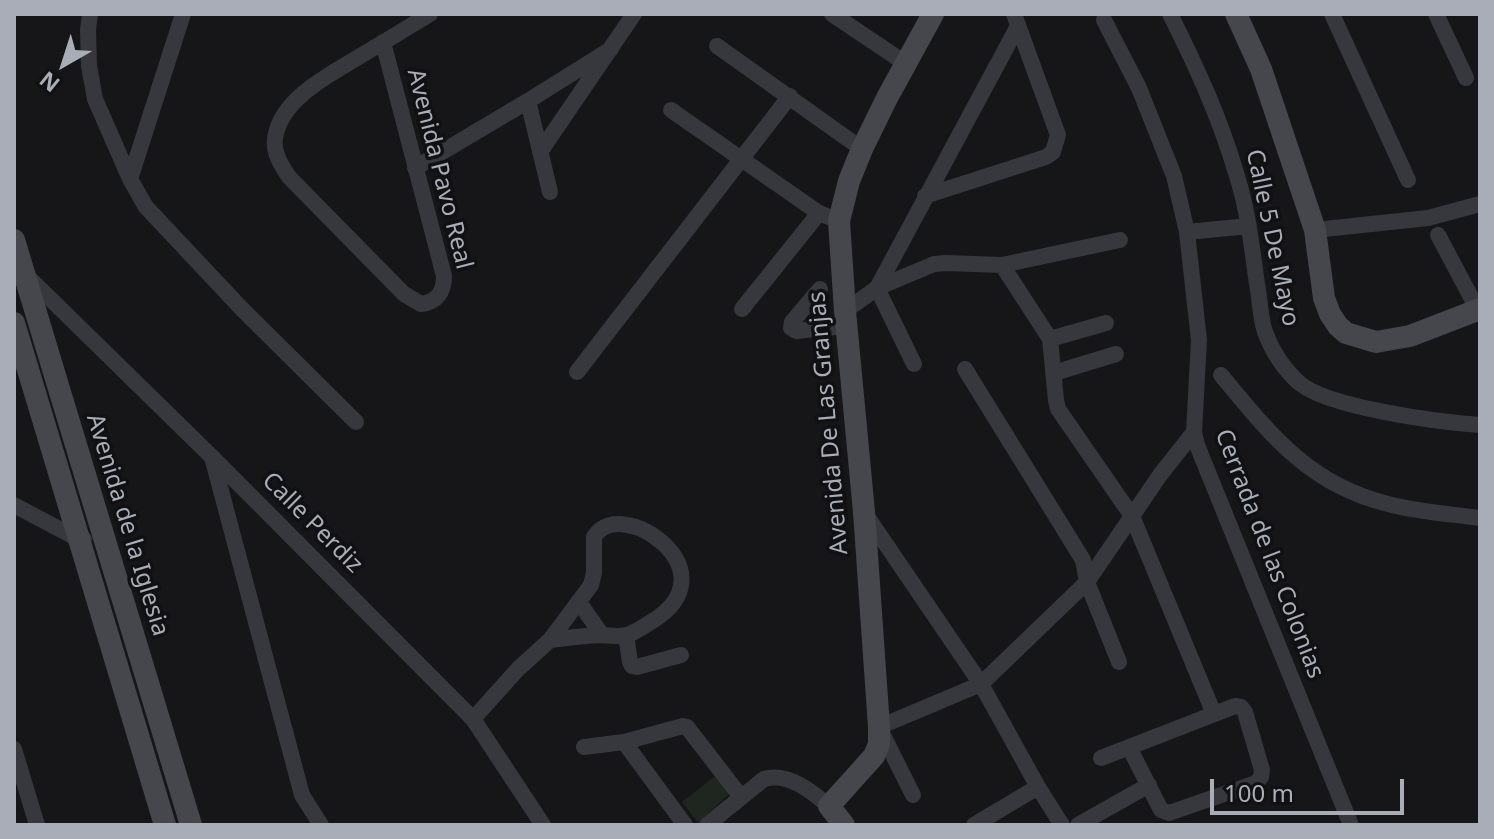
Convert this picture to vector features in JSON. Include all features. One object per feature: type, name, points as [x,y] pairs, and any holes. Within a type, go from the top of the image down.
[{"type":"street","points":[[90,14],[89,66],[95,99],[130,179],[146,207],[242,309],[356,422]]},
{"type":"street","points":[[130,179],[183,14]]},
{"type":"street","name":"Avenida Pavo Real","points":[[383,42],[444,276],[439,295],[431,302],[421,304],[404,294],[289,177],[276,153],[275,141],[278,128],[296,100],[312,86],[383,42],[430,14]]},
{"type":"street","points":[[540,152],[634,14]]},
{"type":"street","points":[[832,14],[905,63]]},
{"type":"street","name":"Avenida De Las Granjas","points":[[829,806],[874,756],[879,744],[879,727],[846,319],[829,217],[905,63],[933,14]]},
{"type":"street","name":"Calle 5 De Mayo","points":[[1170,14],[1207,88],[1238,178],[1249,226],[1264,329],[1276,356],[1299,383],[1317,394],[1423,418],[1480,425]]},
{"type":"street","points":[[1236,14],[1261,69],[1315,230],[1324,298],[1338,326],[1360,339],[1376,342],[1410,336],[1479,311],[1438,235]]},
{"type":"street","points":[[1332,14],[1408,180]]},
{"type":"street","points":[[1436,14],[1466,78]]},
{"type":"street","points":[[925,196],[1046,157],[1053,152],[1058,135],[1016,20]]},
{"type":"street","points":[[820,289],[792,322],[791,328],[796,331],[846,319],[877,288],[1016,20]]},
{"type":"street","name":"Cerrada de las Colonias","points":[[1104,20],[1139,88],[1174,176],[1187,232],[1199,340],[1194,432],[1197,445],[1351,825]]},
{"type":"street","points":[[717,46],[862,149]]},
{"type":"street","points":[[415,168],[611,49]]},
{"type":"street","points":[[577,372],[790,96]]},
{"type":"street","points":[[528,101],[550,192]]},
{"type":"street","points":[[671,110],[829,217],[742,309]]},
{"type":"street","points":[[1315,230],[1428,218],[1480,204]]},
{"type":"street","points":[[1187,232],[1249,226]]},
{"type":"street","name":"Avenida de la Iglesia","points":[[14,240],[191,825]]},
{"type":"street","points":[[877,288],[934,264],[1002,265],[1120,240]]},
{"type":"street","points":[[1002,265],[1050,339],[1058,409],[1132,516],[1214,714]]},
{"type":"street","name":"Calle Perdiz","points":[[24,274],[473,719],[543,825]]},
{"type":"street","points":[[877,288],[914,364]]},
{"type":"street","name":"Avenida de la Iglesia","points":[[14,323],[165,825]]},
{"type":"street","points":[[1050,339],[1106,323]]},
{"type":"street","points":[[1054,373],[1116,354]]},
{"type":"street","points":[[965,369],[1083,560],[1087,582],[1119,662]]},
{"type":"street","points":[[1221,375],[1289,453],[1345,489],[1391,505],[1480,518]]},
{"type":"street","points":[[913,795],[879,727],[981,684],[1087,582],[1160,475],[1194,432]]},
{"type":"street","points":[[211,456],[302,795],[321,825]]},
{"type":"street","points":[[50,523],[67,500],[90,495]]},
{"type":"street","points":[[14,505],[80,540],[103,538]]},
{"type":"street","points":[[864,512],[981,684],[1062,825]]},
{"type":"street","points":[[473,719],[518,669],[550,640],[591,585],[594,537],[602,527],[619,523],[654,534],[680,565],[680,593],[664,614],[626,635],[550,640]]},
{"type":"street","points":[[579,602],[602,635]]},
{"type":"street","points":[[626,635],[632,666],[681,655]]},
{"type":"street","points":[[1101,758],[1129,747],[1214,714],[1235,706],[1245,712],[1262,770],[1261,777],[1256,783],[1169,813],[1161,810],[1129,747]]},
{"type":"street","points":[[584,747],[624,742],[687,727],[741,797]]},
{"type":"street","points":[[624,742],[685,825]]},
{"type":"street","points":[[14,749],[37,825]]},
{"type":"street","points":[[707,825],[770,777],[806,788],[829,806],[844,825]]},
{"type":"street","points":[[1078,825],[1149,785]]},
{"type":"street","points":[[974,825],[1038,787]]},
{"type":"shaded area","points":[[719,773],[732,791],[698,823],[682,802]]}]
